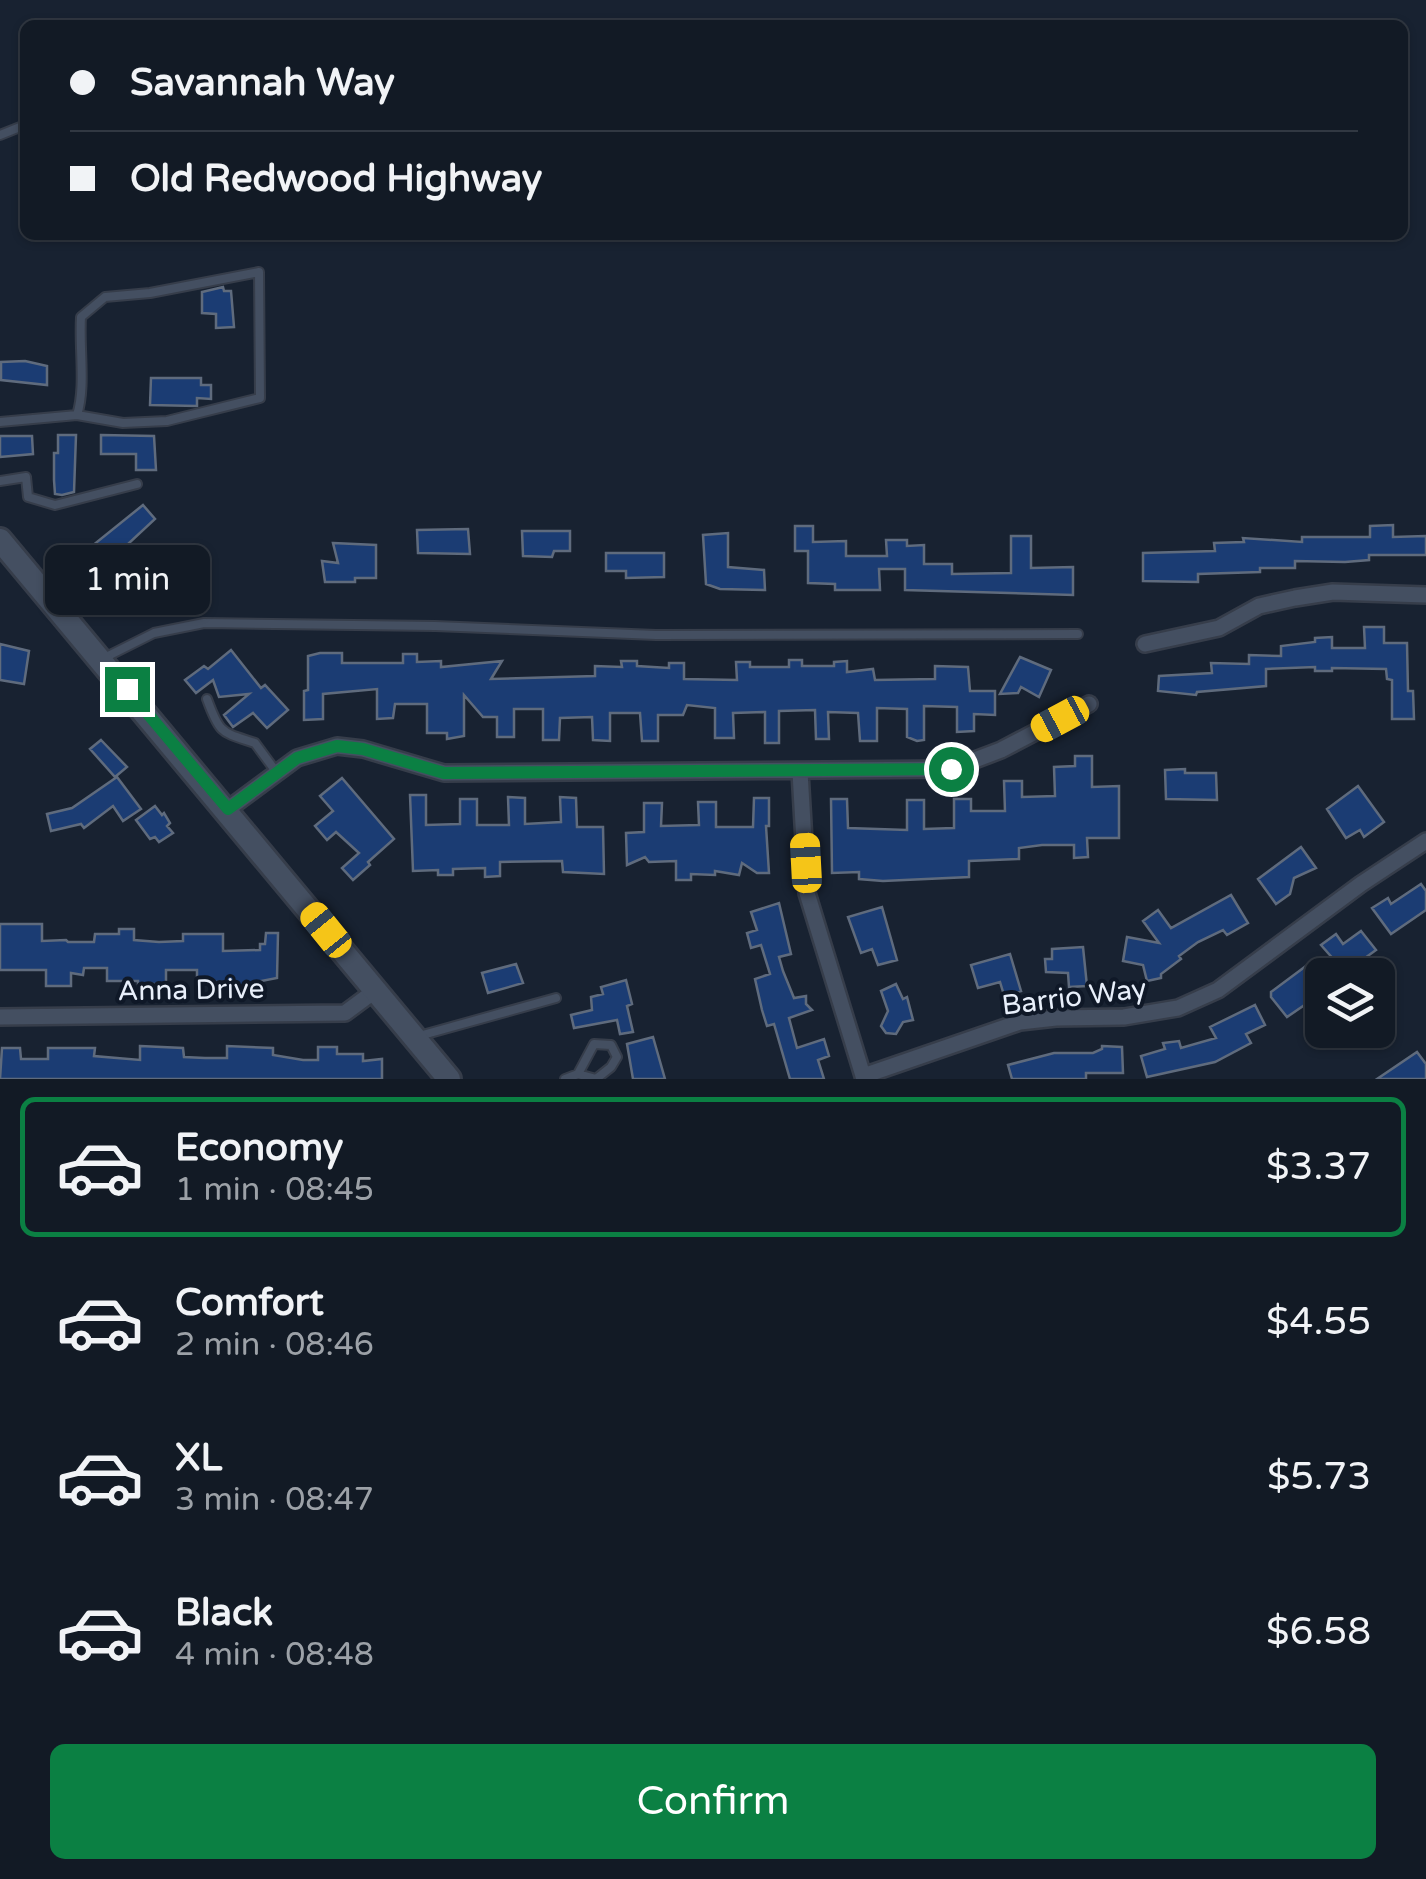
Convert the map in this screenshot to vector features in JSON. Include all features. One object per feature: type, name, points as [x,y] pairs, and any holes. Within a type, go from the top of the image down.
[{"type":"main road","points":[[0,540],[228,809],[449,1079]]},
{"type":"street","points":[[1145,644],[1219,628],[1259,606],[1295,598],[1333,592],[1426,595]]},
{"type":"street","points":[[228,809],[297,758],[337,746],[363,749],[444,773],[951,769],[1000,750],[1089,704]]},
{"type":"street","points":[[800,772],[807,893],[864,1077]]},
{"type":"street","name":"Barrio Way","points":[[864,1077],[1020,1022],[1124,1017],[1178,1008],[1218,990],[1426,842]]},
{"type":"street","name":"Anna Drive","points":[[0,1017],[345,1013],[376,990]]},
{"type":"lane","points":[[0,422],[77,415],[122,422],[167,421],[260,398],[259,272],[150,293],[105,297],[81,317],[79,357],[83,395],[77,415]]},
{"type":"lane","points":[[0,481],[26,477],[28,497],[55,505],[137,484]]},
{"type":"lane","points":[[102,659],[154,634],[204,624],[435,626],[656,635],[1078,634]]},
{"type":"lane","points":[[208,700],[216,722],[228,736],[255,743],[277,773]]},
{"type":"lane","points":[[414,1037],[556,998]]},
{"type":"lane","points":[[565,1079],[578,1074],[596,1079],[617,1056],[610,1045],[594,1044],[578,1074]]},
{"type":"building","points":[[223,287],[224,291],[231,291],[234,327],[216,328],[216,314],[202,313],[202,292]]},
{"type":"building","points":[[25,361],[47,366],[47,385],[1,380],[1,362]]},
{"type":"building","points":[[151,378],[201,378],[201,385],[211,385],[211,399],[197,398],[197,406],[150,405]]},
{"type":"building","points":[[58,435],[76,435],[74,492],[62,495],[55,494],[54,480]]},
{"type":"building","points":[[101,435],[154,436],[156,470],[136,470],[136,454],[101,454]]},
{"type":"building","points":[[0,436],[32,436],[33,454],[0,457]]},
{"type":"building","points":[[143,505],[155,519],[99,571],[82,554]]},
{"type":"building","points":[[1393,525],[1393,537],[1426,536],[1426,555],[1369,555],[1369,560],[1345,562],[1295,561],[1295,568],[1198,574],[1198,582],[1143,581],[1143,553],[1215,551],[1214,543],[1244,542],[1243,538],[1302,542],[1302,537],[1370,537],[1370,526]]},
{"type":"building","points":[[795,526],[813,526],[813,542],[846,541],[846,556],[887,556],[886,540],[907,540],[907,546],[924,545],[924,564],[952,564],[952,574],[1011,573],[1011,536],[1031,536],[1031,568],[1073,567],[1073,595],[905,590],[905,569],[879,569],[880,590],[835,590],[835,584],[808,583],[808,551],[795,551]]},
{"type":"building","points":[[468,529],[470,554],[418,553],[417,530]]},
{"type":"building","points":[[522,531],[570,531],[570,551],[554,551],[552,557],[523,556]]},
{"type":"building","points":[[728,533],[728,567],[764,570],[765,590],[720,589],[706,584],[703,535]]},
{"type":"building","points":[[333,543],[376,545],[376,578],[325,582],[322,561],[338,563]]},
{"type":"building","points":[[606,553],[664,553],[664,577],[626,578],[626,571],[606,571]]},
{"type":"building","points":[[1364,627],[1384,627],[1384,643],[1407,643],[1408,691],[1413,691],[1414,719],[1392,719],[1392,680],[1387,679],[1386,669],[1266,669],[1266,686],[1196,695],[1158,691],[1159,676],[1212,673],[1211,663],[1249,664],[1249,655],[1281,656],[1281,646],[1315,642],[1315,638],[1332,637],[1332,648],[1365,648]]},
{"type":"building","points":[[0,644],[29,651],[24,684],[0,680]]},
{"type":"building","points":[[231,650],[261,688],[265,685],[288,710],[267,728],[253,713],[233,727],[224,715],[249,694],[219,697],[213,680],[196,693],[185,680],[204,666],[208,669]]},
{"type":"building","points":[[342,653],[342,663],[403,663],[403,654],[417,654],[417,662],[441,661],[441,667],[502,661],[491,679],[595,676],[595,666],[622,667],[621,661],[669,668],[669,663],[684,663],[684,679],[737,680],[736,662],[750,662],[750,667],[789,667],[789,660],[802,660],[802,666],[834,666],[834,662],[847,661],[847,672],[873,669],[875,680],[935,679],[935,666],[968,667],[970,691],[995,691],[995,715],[974,714],[974,731],[957,732],[957,707],[924,706],[924,740],[917,741],[907,737],[907,709],[877,708],[877,741],[860,741],[858,713],[828,712],[829,739],[816,739],[815,710],[779,711],[779,743],[765,743],[765,712],[733,713],[734,738],[715,738],[715,708],[687,705],[683,715],[658,715],[658,741],[642,741],[640,713],[610,713],[610,741],[593,740],[592,717],[560,718],[559,740],[543,740],[543,709],[514,709],[514,737],[497,737],[497,717],[483,717],[464,695],[464,736],[447,739],[447,733],[427,733],[427,704],[395,704],[393,718],[377,719],[377,689],[323,694],[323,719],[304,720],[308,656]]},
{"type":"building","points":[[1020,657],[1051,670],[1039,697],[1021,687],[1018,693],[1000,694]]},
{"type":"building","points":[[101,740],[127,767],[115,777],[90,749]]},
{"type":"building","points":[[1075,756],[1092,756],[1092,787],[1119,786],[1119,838],[1087,838],[1088,857],[1074,858],[1074,845],[1042,845],[1019,848],[1019,859],[969,861],[969,877],[883,881],[859,879],[859,872],[832,873],[831,799],[847,799],[848,828],[907,830],[907,800],[924,800],[924,829],[954,828],[954,799],[971,799],[971,811],[1005,811],[1004,781],[1022,781],[1022,797],[1055,796],[1054,767],[1075,766]]},
{"type":"building","points":[[1185,769],[1185,773],[1216,773],[1217,800],[1166,799],[1165,770]]},
{"type":"building","points":[[117,777],[141,809],[123,821],[113,806],[84,828],[81,824],[51,831],[47,814],[72,808]]},
{"type":"building","points":[[342,778],[394,839],[353,880],[342,868],[359,853],[336,832],[327,840],[315,826],[333,811],[320,796]]},
{"type":"building","points":[[1358,786],[1384,822],[1364,837],[1360,830],[1346,838],[1327,809]]},
{"type":"building","points":[[410,795],[426,795],[426,825],[460,824],[460,799],[477,799],[477,825],[509,825],[508,797],[525,798],[525,824],[561,822],[560,797],[576,798],[577,827],[603,827],[604,874],[563,872],[562,861],[500,862],[500,876],[485,877],[485,868],[453,869],[453,875],[438,875],[438,870],[413,871]]},
{"type":"building","points":[[754,798],[769,798],[769,873],[757,873],[742,863],[739,875],[715,871],[715,875],[691,874],[691,880],[676,880],[676,861],[649,862],[645,857],[627,865],[626,833],[644,832],[644,803],[662,803],[661,826],[699,825],[698,802],[716,802],[716,827],[753,827]]},
{"type":"building","points":[[155,806],[164,813],[173,833],[159,842],[155,837],[150,839],[136,820]]},
{"type":"building","points":[[1301,847],[1316,868],[1294,878],[1290,894],[1276,904],[1258,879]]},
{"type":"building","points":[[1421,884],[1426,891],[1426,910],[1391,934],[1372,908],[1388,898],[1391,904]]},
{"type":"building","points":[[1231,895],[1248,923],[1227,935],[1223,930],[1198,942],[1179,956],[1181,959],[1161,978],[1147,981],[1143,965],[1123,961],[1127,937],[1159,943],[1143,921],[1158,910],[1171,928]]},
{"type":"building","points":[[779,903],[791,954],[779,957],[783,971],[794,998],[806,996],[806,1004],[812,1010],[789,1018],[797,1048],[824,1039],[829,1056],[818,1060],[824,1079],[790,1079],[774,1024],[767,1026],[762,1010],[755,979],[770,974],[761,945],[751,948],[747,933],[757,930],[751,912]]},
{"type":"building","points":[[882,907],[897,960],[878,965],[872,949],[861,953],[848,917]]},
{"type":"building","points":[[0,924],[42,924],[42,941],[94,942],[95,934],[119,934],[119,929],[134,929],[134,940],[159,942],[183,941],[183,934],[223,934],[223,951],[260,950],[266,933],[278,933],[277,978],[256,982],[256,987],[231,988],[231,982],[197,982],[197,970],[166,970],[166,984],[138,984],[107,981],[107,968],[84,968],[83,975],[71,973],[71,986],[46,986],[46,970],[0,970]]},
{"type":"building","points":[[1361,931],[1376,950],[1365,958],[1332,958],[1321,945],[1336,934],[1343,944]]},
{"type":"building","points":[[1083,947],[1087,986],[1069,987],[1068,973],[1046,972],[1045,959],[1052,959],[1052,949]]},
{"type":"building","points":[[1010,954],[1021,991],[1004,995],[1000,982],[978,988],[971,965]]},
{"type":"building","points":[[516,964],[523,983],[488,993],[482,973]]},
{"type":"building","points":[[1305,967],[1305,1005],[1287,1017],[1271,992]]},
{"type":"building","points":[[626,980],[633,1032],[620,1034],[617,1020],[574,1028],[571,1015],[592,1010],[591,997],[603,994],[601,987]]},
{"type":"building","points":[[896,984],[903,999],[907,997],[913,1020],[903,1022],[896,1034],[886,1033],[881,1026],[888,1011],[881,991]]},
{"type":"building","points":[[1255,1005],[1265,1025],[1246,1034],[1251,1043],[1215,1062],[1147,1077],[1141,1056],[1165,1049],[1163,1043],[1179,1041],[1181,1048],[1216,1038],[1210,1027]]},
{"type":"building","points":[[653,1037],[665,1079],[633,1079],[627,1044]]},
{"type":"building","points":[[140,1046],[183,1048],[184,1057],[205,1058],[227,1058],[227,1046],[273,1048],[273,1055],[303,1060],[318,1060],[318,1047],[337,1047],[337,1054],[363,1054],[363,1061],[382,1059],[382,1079],[0,1079],[2,1048],[20,1048],[21,1059],[48,1059],[48,1048],[95,1048],[94,1056],[140,1060]]},
{"type":"building","points":[[1102,1046],[1122,1047],[1123,1073],[1086,1073],[1086,1079],[1012,1079],[1008,1065],[1054,1053],[1093,1053]]},
{"type":"building","points":[[1417,1052],[1426,1064],[1426,1079],[1377,1079]]},
{"type":"route","points":[[127,689],[228,809],[297,758],[337,746],[363,749],[444,773],[951,769]]}]
